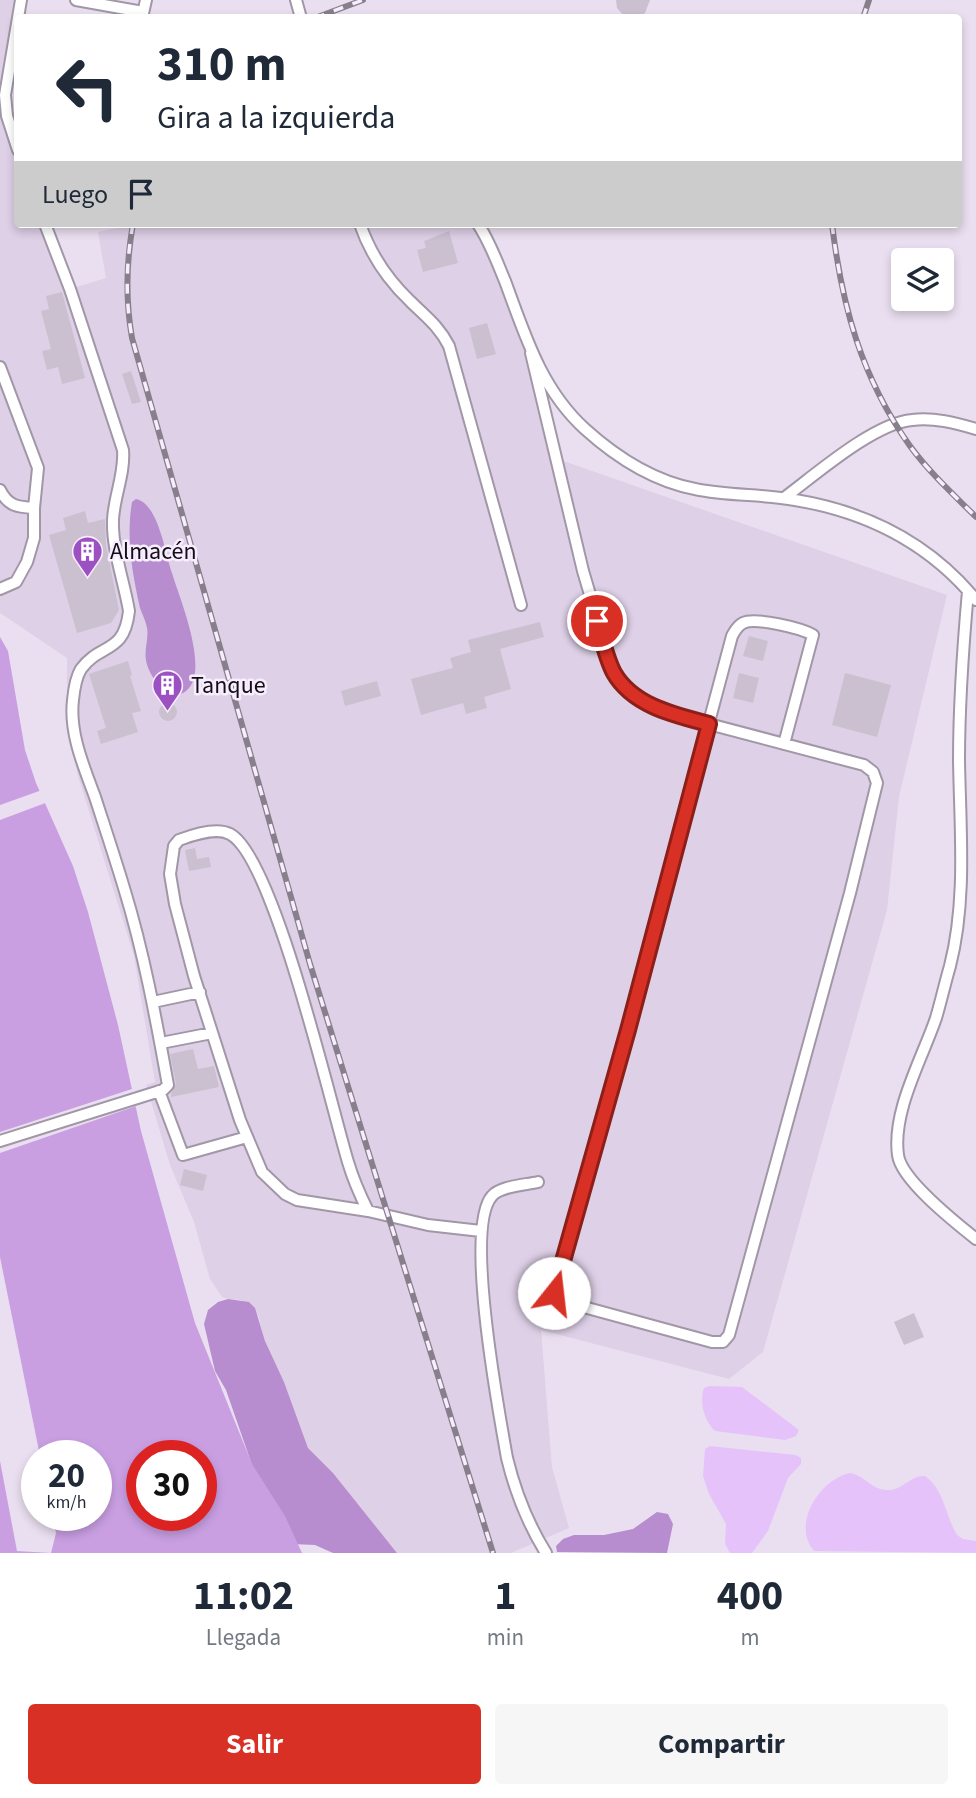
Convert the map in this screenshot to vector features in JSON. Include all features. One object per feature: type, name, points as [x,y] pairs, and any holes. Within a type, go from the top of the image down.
[{"type":"street","points":[[76,0],[138,14]]},
{"type":"street","points":[[14,42],[5,95],[7,116],[14,137]]},
{"type":"street","points":[[0,1141],[159,1091],[168,1085],[136,927],[80,755],[73,723],[73,703],[80,671],[91,658],[112,647],[119,640],[128,622],[129,611],[113,520],[124,455],[70,289],[47,228]]},
{"type":"street","points":[[362,228],[382,267],[410,302],[438,328],[449,346],[521,605]]},
{"type":"street","points":[[480,228],[494,252],[531,353],[572,529],[614,673],[626,688],[644,702],[667,713],[709,724],[784,744],[863,765],[876,776],[877,788],[782,1149],[729,1335],[723,1342],[712,1342],[558,1300],[554,1293],[628,1030],[709,724],[732,636],[740,624],[756,621],[811,633],[813,637],[784,744]]},
{"type":"street","points":[[531,353],[554,395],[575,418],[602,444],[639,468],[694,489],[784,498],[838,510],[884,527],[937,559],[976,600]]},
{"type":"street","points":[[0,368],[38,468],[34,538],[24,572],[16,582],[0,589]]},
{"type":"street","points":[[784,498],[837,458],[898,423],[912,419],[937,420],[976,429]]},
{"type":"street","points":[[0,490],[8,503],[34,508]]},
{"type":"street","points":[[968,591],[961,696],[961,871],[951,963],[936,1018],[904,1107],[898,1157],[911,1181],[976,1238]]},
{"type":"street","points":[[368,1211],[348,1164],[282,931],[250,857],[240,842],[224,832],[179,840],[172,857],[170,874],[174,904],[212,1032],[247,1137],[262,1172],[285,1194],[312,1204],[368,1211],[428,1225],[481,1231]]},
{"type":"street","points":[[153,1002],[200,992]]},
{"type":"street","points":[[160,1043],[212,1032]]},
{"type":"street","points":[[159,1091],[183,1154],[247,1137]]},
{"type":"street","points":[[538,1182],[498,1191],[492,1195],[485,1207],[481,1231],[484,1292],[507,1458],[529,1521],[546,1553]]},
{"type":"shaded area","points":[[0,0],[21,0],[18,14],[14,14],[14,38],[6,82],[14,131],[14,228],[47,228],[70,289],[106,278],[98,232],[117,228],[480,228],[515,308],[555,458],[947,595],[899,797],[887,910],[763,1352],[729,1379],[541,1330],[552,1467],[569,1528],[511,1553],[397,1553],[333,1473],[308,1448],[284,1382],[265,1341],[258,1315],[241,1300],[222,1297],[210,1279],[194,1222],[170,1165],[146,1085],[155,1082],[134,956],[78,776],[67,727],[67,658],[0,613]]},
{"type":"shaded area","points":[[136,499],[144,503],[156,520],[191,634],[195,668],[193,681],[186,691],[179,694],[172,694],[160,686],[146,660],[147,628],[137,595],[130,542],[130,515],[132,502]]},
{"type":"shaded area","points":[[0,637],[8,651],[25,750],[36,783],[73,866],[88,912],[118,1025],[141,1131],[195,1323],[252,1464],[285,1516],[302,1553],[0,1553]]},
{"type":"shaded area","points":[[228,1299],[249,1302],[255,1308],[265,1341],[284,1382],[308,1448],[333,1473],[397,1553],[333,1553],[315,1545],[292,1544],[252,1465],[226,1390],[215,1371],[204,1324],[208,1310],[218,1302]]},
{"type":"shaded area","points":[[742,1387],[799,1430],[796,1436],[785,1440],[715,1431],[705,1417],[702,1405],[704,1388]]},
{"type":"shaded area","points":[[710,1446],[796,1455],[801,1458],[801,1464],[788,1478],[768,1531],[752,1553],[730,1553],[725,1544],[726,1524],[709,1494],[703,1476],[705,1449]]},
{"type":"shaded area","points":[[850,1473],[860,1476],[877,1488],[887,1490],[925,1476],[941,1496],[957,1535],[976,1541],[976,1553],[814,1551],[806,1528],[812,1504],[828,1484]]},
{"type":"shaded area","points":[[657,1512],[668,1514],[673,1524],[667,1553],[557,1552],[556,1546],[563,1539],[574,1535],[604,1535],[633,1529]]},
{"type":"pier","points":[[42,790],[48,802],[0,820],[0,805]]},
{"type":"pier","points":[[135,1088],[139,1105],[0,1153],[0,1132]]},
{"type":"pier","points":[[0,1257],[37,1440],[21,1440],[21,1531],[56,1531],[51,1553],[17,1551],[0,1461]]},
{"type":"building","points":[[616,0],[650,0],[644,14],[622,14],[617,8]]},
{"type":"building","points":[[449,231],[458,263],[423,272],[417,250],[426,248],[424,241]]},
{"type":"building","points":[[62,292],[85,378],[62,384],[58,367],[47,370],[42,351],[51,349],[41,311],[49,309],[46,296]]},
{"type":"building","points":[[487,323],[496,354],[477,359],[469,328]]},
{"type":"building","points":[[131,371],[141,402],[132,404],[122,374]]},
{"type":"building","name":"Almacén","points":[[85,511],[88,523],[105,519],[106,545],[119,610],[111,623],[77,633],[49,535],[66,530],[63,518]]},
{"type":"building","points":[[540,622],[544,637],[500,649],[511,689],[484,697],[487,708],[466,714],[463,703],[421,715],[411,679],[453,668],[450,658],[471,652],[468,640]]},
{"type":"building","points":[[749,636],[768,641],[763,661],[743,656]]},
{"type":"building","points":[[128,661],[141,711],[132,713],[138,732],[101,744],[97,731],[106,728],[89,674]]},
{"type":"building","points":[[739,673],[759,678],[753,703],[733,698]]},
{"type":"building","points":[[845,673],[891,685],[877,737],[832,725]]},
{"type":"building","points":[[377,681],[381,696],[345,706],[341,691]]},
{"type":"building","name":"Tanque","points":[[168,703],[174,706],[177,712],[174,718],[168,721],[162,718],[159,712],[162,706]]},
{"type":"building","points":[[195,848],[197,859],[209,857],[211,867],[189,871],[185,850]]},
{"type":"building","points":[[193,1049],[198,1069],[214,1066],[219,1087],[171,1097],[176,1084],[170,1054]]},
{"type":"building","points":[[184,1169],[207,1175],[203,1191],[180,1185]]},
{"type":"building","points":[[914,1313],[924,1337],[904,1345],[894,1322]]},
{"type":"railway","points":[[326,14],[363,0]]},
{"type":"railway","points":[[864,14],[869,0]]},
{"type":"railway","points":[[132,228],[127,281],[132,338],[310,964],[493,1553]]},
{"type":"railway","points":[[833,228],[848,312],[866,367],[879,394],[917,456],[976,517]]},
{"type":"place","name":"Almacén","points":[[87,578]]},
{"type":"place","name":"Tanque","points":[[168,712]]},
{"type":"route","points":[[554,1293],[628,1030],[709,724],[667,713],[644,702],[626,688],[614,673],[597,621]]}]
